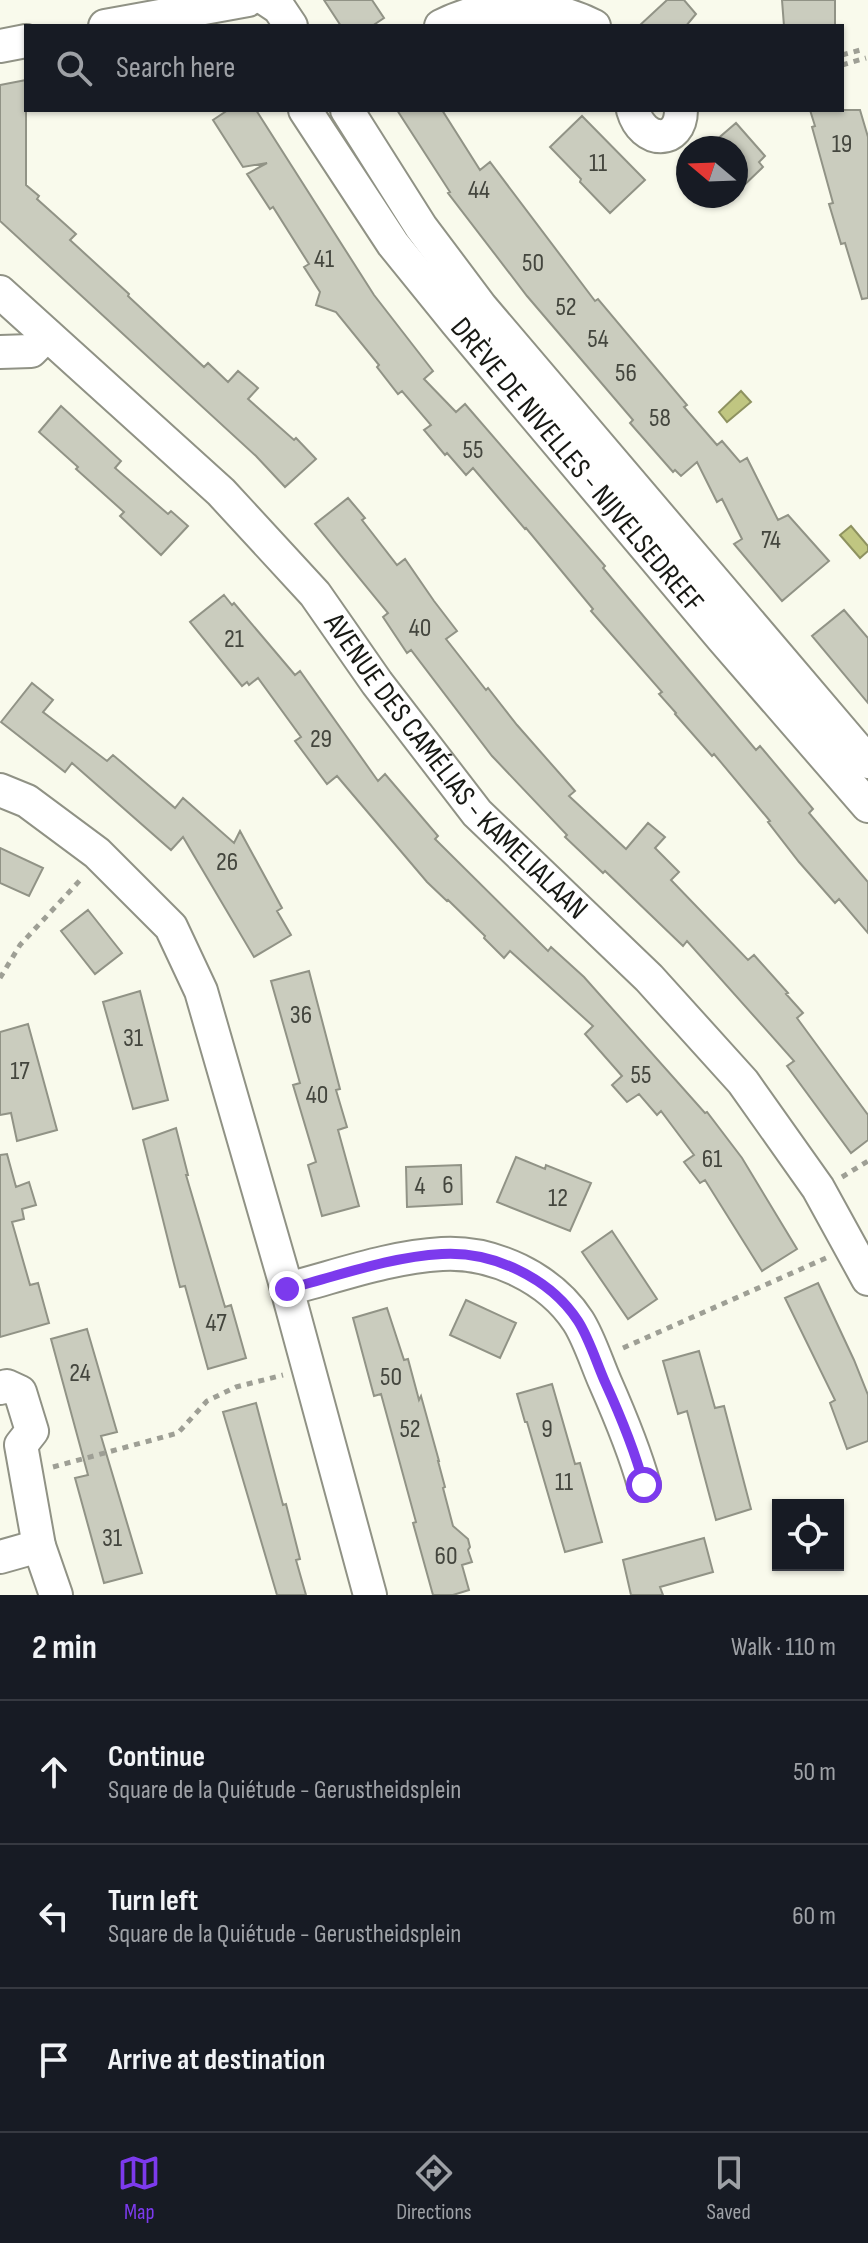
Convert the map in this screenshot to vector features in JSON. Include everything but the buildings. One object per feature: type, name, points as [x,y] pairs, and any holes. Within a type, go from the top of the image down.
[{"type":"street","points":[[267,0],[279,8],[290,24]]},
{"type":"street","points":[[116,24],[238,2],[251,24]]},
{"type":"street","points":[[445,24],[464,15],[533,8],[564,14],[589,24]]},
{"type":"street","points":[[0,46],[24,41]]},
{"type":"street","name":"DRÈVE DE NIVELLES - NIJVELSEDREEF","points":[[308,112],[393,244],[723,639],[868,806]]},
{"type":"street","name":"DRÈVE DE NIVELLES - NIJVELSEDREEF","points":[[348,112],[421,227],[481,307],[868,762]]},
{"type":"street","points":[[634,112],[646,132],[659,137],[672,133],[681,119],[681,112]]},
{"type":"street","name":"AVENUE DES CAMÉLIAS - KAMELIALAAN","points":[[0,292],[221,492],[315,594],[377,683],[477,813],[649,978],[743,1082],[818,1188],[868,1279]]},
{"type":"street","points":[[0,352],[31,351],[47,335]]},
{"type":"street","points":[[0,790],[27,801],[97,853],[171,927],[201,991],[287,1289],[370,1595]]},
{"type":"street","points":[[287,1289],[403,1258],[445,1254],[480,1256],[515,1269],[547,1287],[579,1321],[634,1447],[644,1485]]},
{"type":"street","points":[[0,1388],[7,1386],[20,1392],[32,1431],[10,1439],[39,1546],[56,1595]]},
{"type":"street","points":[[0,1557],[39,1546]]},
{"type":"path","points":[[844,54],[864,49]]},
{"type":"path","points":[[844,64],[866,58]]},
{"type":"path","points":[[0,978],[20,945],[85,874]]},
{"type":"path","points":[[841,1177],[868,1161]]},
{"type":"path","points":[[615,1351],[831,1256]]},
{"type":"path","points":[[69,1463],[178,1433],[207,1401],[236,1387],[283,1375]]},
{"type":"shaded area","points":[[741,391],[751,402],[727,422],[719,412]]},
{"type":"shaded area","points":[[851,526],[868,546],[868,551],[860,558],[840,535]]},
{"type":"route","points":[[287,1289],[403,1258],[445,1254],[480,1256],[515,1269],[547,1287],[579,1321],[634,1447],[644,1485]]}]
